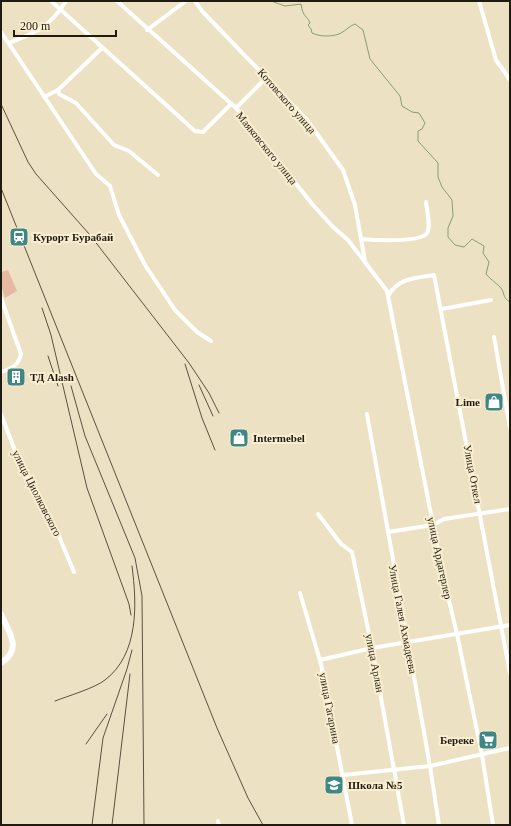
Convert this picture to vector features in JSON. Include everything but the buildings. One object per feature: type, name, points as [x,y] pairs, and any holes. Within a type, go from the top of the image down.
[{"type":"main road","points":[[1,614],[13,643],[11,655],[1,663]]},
{"type":"street","points":[[51,1],[195,131],[199,133],[203,132],[231,104]]},
{"type":"street","points":[[9,43],[42,29],[60,10],[66,1]]},
{"type":"street","name":"Маяковского улица","points":[[117,1],[147,30],[236,108],[323,218],[348,240],[388,293]]},
{"type":"street","points":[[147,30],[186,1]]},
{"type":"street","name":"Котовского улица","points":[[195,1],[307,120],[343,170],[355,205],[365,262]]},
{"type":"street","points":[[479,1],[496,60],[510,80]]},
{"type":"street","points":[[1,32],[96,174],[110,186],[119,216],[144,265],[175,310],[197,332],[211,340]]},
{"type":"street","points":[[44,97],[58,90],[102,48]]},
{"type":"street","points":[[236,108],[266,77]]},
{"type":"street","points":[[58,90],[59,94],[76,103],[102,131],[106,138],[114,145],[129,151],[158,175]]},
{"type":"street","points":[[361,239],[397,241],[423,236],[427,233],[428,226],[426,202]]},
{"type":"street","name":"Улица Откел","points":[[388,293],[396,284],[414,278],[434,275],[442,309],[510,673]]},
{"type":"street","name":"улица Ардагерлер","points":[[388,293],[444,580],[457,634],[482,755],[493,825]]},
{"type":"street","points":[[1,298],[21,354],[20,361],[10,369],[1,372]]},
{"type":"street","points":[[442,309],[490,300]]},
{"type":"street","points":[[494,337],[510,428]]},
{"type":"street","name":"улица Циолковского","points":[[1,414],[20,464],[58,534],[74,572]]},
{"type":"street","name":"Улица Галея Ахмадеева","points":[[367,414],[430,766],[439,825]]},
{"type":"street","points":[[388,532],[433,525],[444,519],[510,509]]},
{"type":"street","name":"улица Арлан","points":[[318,514],[341,544],[352,552],[372,648],[404,825]]},
{"type":"street","name":"улица Гагарина","points":[[300,593],[320,660],[352,825]]},
{"type":"street","points":[[320,660],[372,648],[510,625]]},
{"type":"street","points":[[343,775],[430,766],[510,748]]},
{"type":"shaded area","points":[[8,270],[17,291],[5,298],[1,285],[1,272]]},
{"type":"waterway","points":[[271,1],[285,6],[301,4],[303,12],[309,20],[310,23],[308,25],[312,33],[315,34],[331,36],[341,33],[355,24],[363,30],[370,59],[400,96],[402,106],[412,112],[419,113],[425,123],[422,129],[418,131],[418,141],[438,163],[438,177],[442,187],[452,200],[453,216],[448,228],[448,237],[455,245],[464,247],[472,239],[484,246],[483,253],[489,262],[486,274],[500,287],[503,291],[504,297],[510,302]]},
{"type":"railway","points":[[1,104],[28,162],[36,174],[90,235],[189,363],[209,393],[219,413]]},
{"type":"railway","points":[[1,188],[217,728],[248,798],[263,825]]},
{"type":"railway","points":[[42,308],[51,335],[87,488],[129,604],[131,615]]},
{"type":"railway","points":[[48,356],[58,386]]},
{"type":"railway","points":[[185,364],[202,418],[215,450]]},
{"type":"railway","points":[[199,385],[213,416]]},
{"type":"railway","points":[[71,386],[85,436],[135,558],[142,596],[144,825]]},
{"type":"railway","points":[[55,701],[101,683],[116,669],[124,657],[130,643],[135,612],[132,566]]},
{"type":"railway","points":[[92,825],[103,738],[132,650]]},
{"type":"railway","points":[[112,825],[130,674]]},
{"type":"railway","points":[[86,744],[107,714]]},
{"type":"place","name":"Курорт Бурабай","points":[[19,237]]},
{"type":"place","name":"ТД Alash","points":[[16,377]]},
{"type":"place","name":"Lime","points":[[494,402]]},
{"type":"place","name":"Intermebel","points":[[239,438]]},
{"type":"place","name":"Береке","points":[[488,740]]},
{"type":"place","name":"Школа №5","points":[[334,785]]}]
